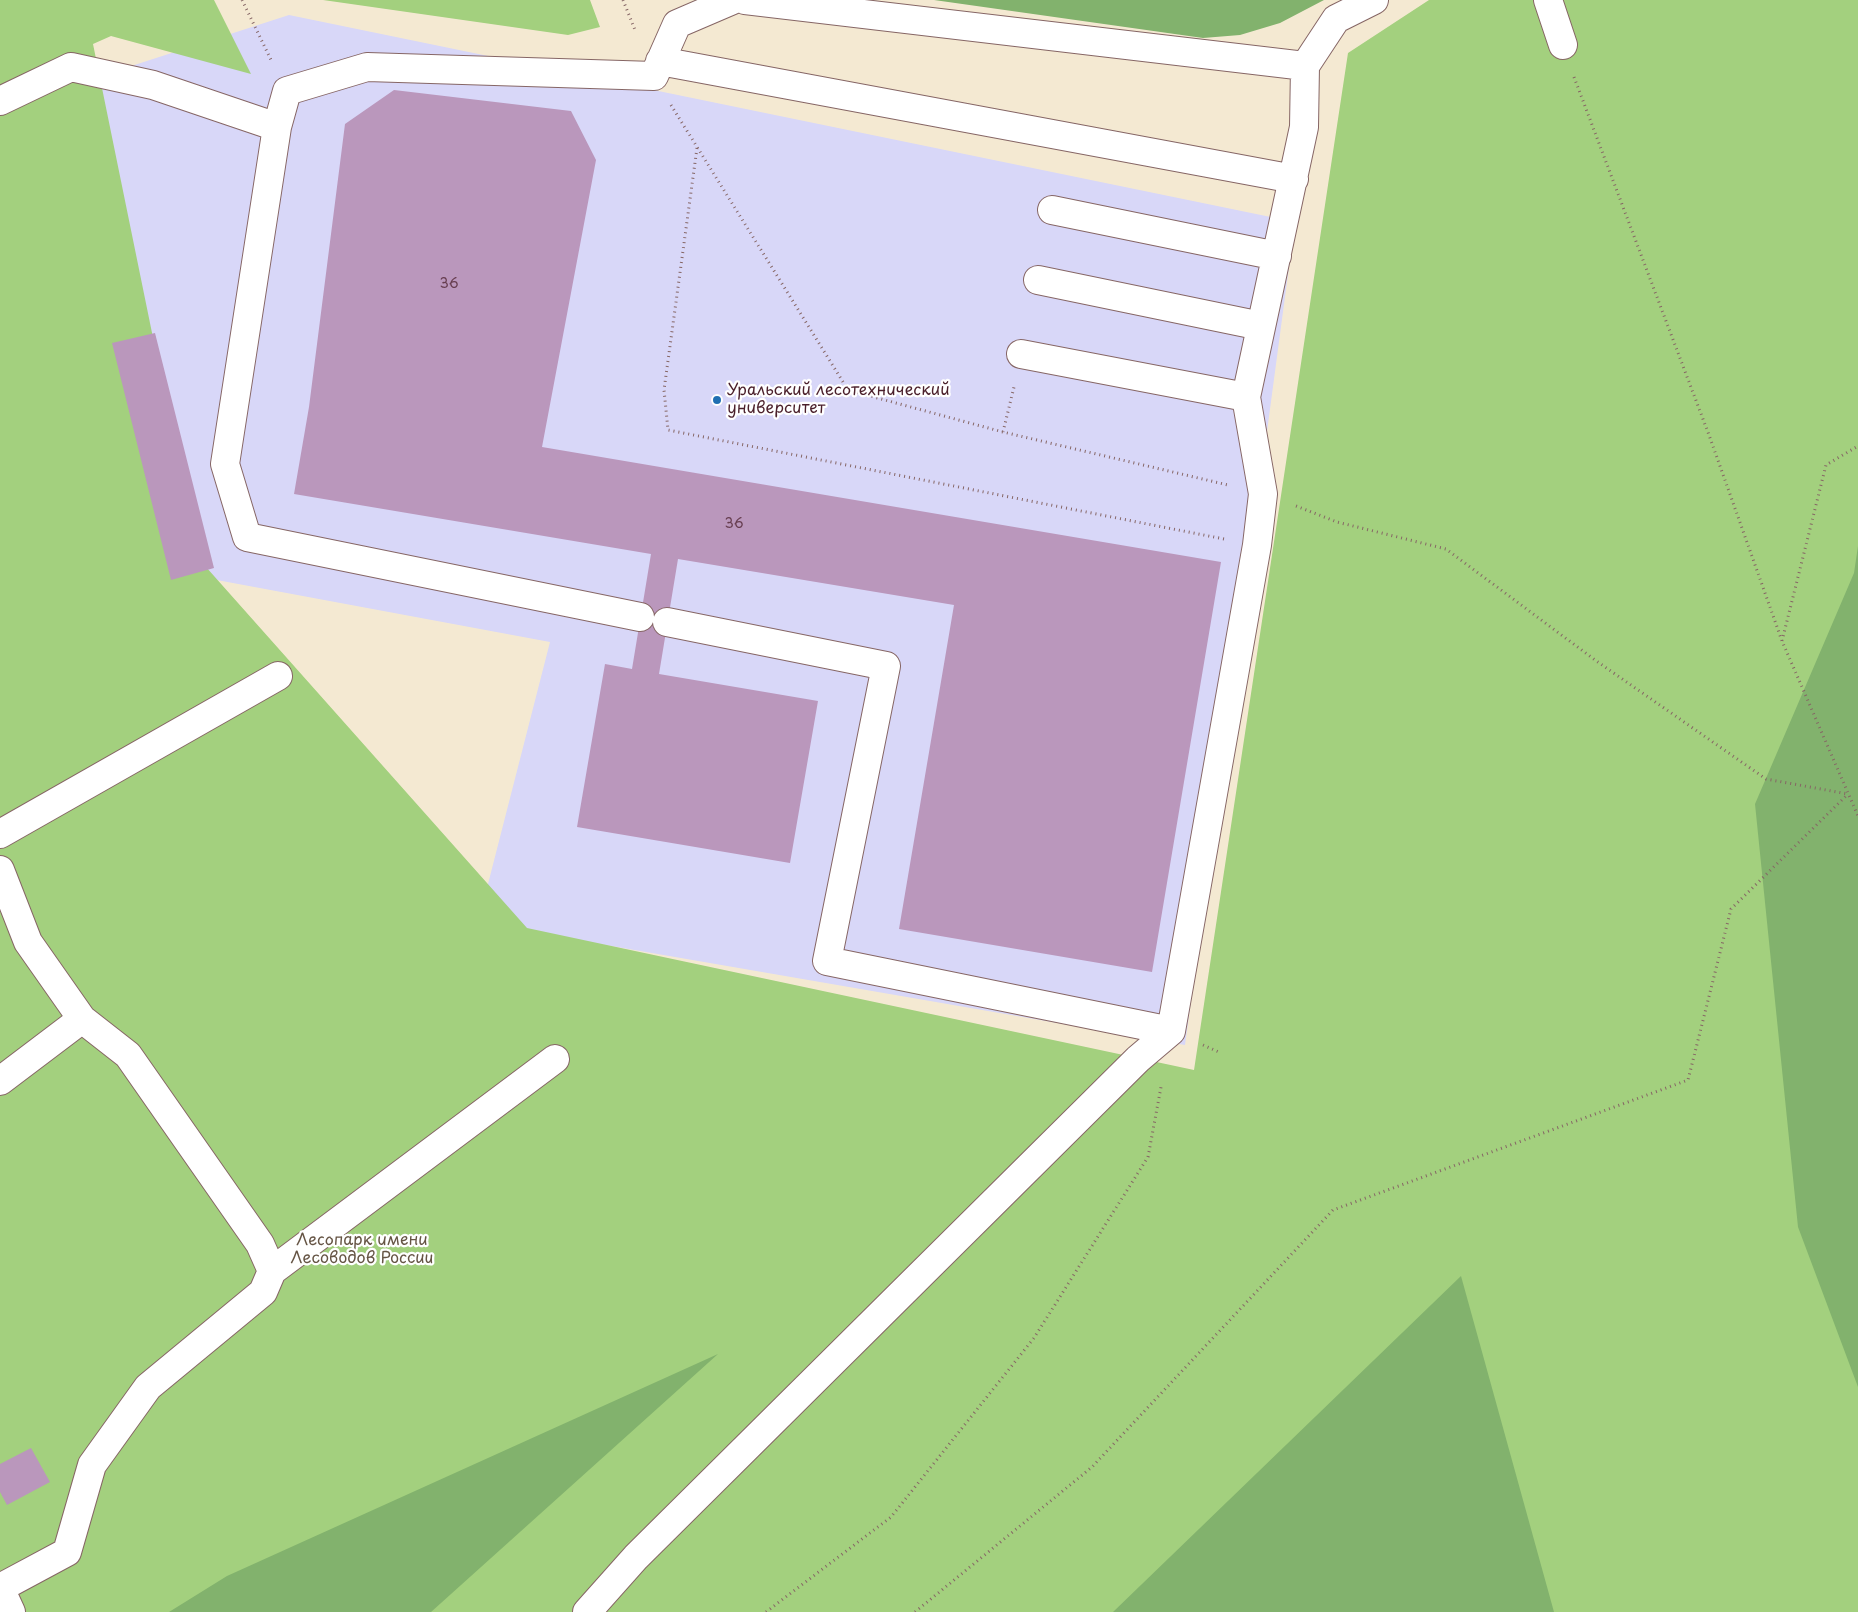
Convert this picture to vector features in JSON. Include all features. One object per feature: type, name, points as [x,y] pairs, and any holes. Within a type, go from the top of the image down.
[{"type":"lane","points":[[657,69],[677,24],[733,0]]},
{"type":"lane","points":[[745,0],[1305,66]]},
{"type":"lane","points":[[587,1612],[636,1557],[1138,1059],[1171,1031],[1257,546],[1263,494],[1246,397],[1304,127],[1305,66],[1336,18],[1374,0]]},
{"type":"lane","points":[[1548,0],[1563,46]]},
{"type":"lane","points":[[0,101],[71,67],[153,85],[277,127]]},
{"type":"lane","points":[[640,617],[247,537],[225,464],[277,127],[287,92],[367,67],[657,69],[1294,179]]},
{"type":"lane","points":[[1052,210],[1277,256]]},
{"type":"lane","points":[[1038,280],[1261,326]]},
{"type":"lane","points":[[1021,354],[1246,397]]},
{"type":"lane","points":[[667,622],[886,666],[827,961],[1171,1031]]},
{"type":"lane","points":[[0,834],[278,676]]},
{"type":"lane","points":[[0,870],[28,942],[82,1019],[128,1055],[260,1244],[272,1271]]},
{"type":"lane","points":[[0,1081],[82,1019]]},
{"type":"lane","points":[[11,1612],[0,1588],[67,1552],[92,1465],[148,1387],[263,1292],[272,1271],[555,1059]]},
{"type":"path","points":[[242,0],[287,92]]},
{"type":"path","points":[[623,0],[698,147],[848,390],[1003,432],[1263,494],[1337,522],[1446,549],[1595,660],[1766,779],[1848,794]]},
{"type":"path","points":[[1563,46],[1709,435],[1782,641],[1858,816]]},
{"type":"path","points":[[698,147],[664,390],[668,430],[1257,546]]},
{"type":"path","points":[[1782,641],[1826,465],[1858,446]]},
{"type":"path","points":[[915,1612],[1092,1467],[1333,1210],[1688,1080],[1730,910],[1848,794]]},
{"type":"path","points":[[766,1612],[891,1516],[1034,1338],[1148,1157],[1171,1031]]},
{"type":"shaded area","name":"Уральский лесотехнический университет","points":[[289,15],[1295,222],[1185,1045],[478,923],[550,642],[206,578],[85,81]]},
{"type":"green space","name":"Лесопарк имени Лесоводов России","points":[[0,0],[214,0],[251,74],[111,36],[93,44],[198,558],[527,928],[1194,1070],[1348,53],[1429,0],[1858,0],[1858,1612],[0,1612]]},
{"type":"green space","points":[[323,0],[590,0],[600,27],[568,35]]},
{"type":"green space","points":[[934,0],[1324,0],[1280,23],[1240,35],[1203,38]]},
{"type":"green space","points":[[1858,546],[1858,1387],[1798,1227],[1755,804],[1854,573]]},
{"type":"green space","points":[[1461,1276],[1554,1612],[1113,1612]]},
{"type":"green space","points":[[718,1354],[431,1612],[169,1612],[227,1576]]},
{"type":"building","points":[[394,90],[571,111],[596,160],[542,447],[1221,562],[1152,972],[899,929],[954,605],[678,559],[659,674],[818,701],[790,863],[577,827],[605,664],[632,669],[651,554],[294,494],[309,407],[345,124]]},
{"type":"building","points":[[155,333],[214,568],[171,580],[112,343]]},
{"type":"building","points":[[31,1448],[50,1482],[7,1505],[0,1492],[0,1464]]},
{"type":"place","name":"Уральский лесотехнический университет","points":[[717,400]]}]
